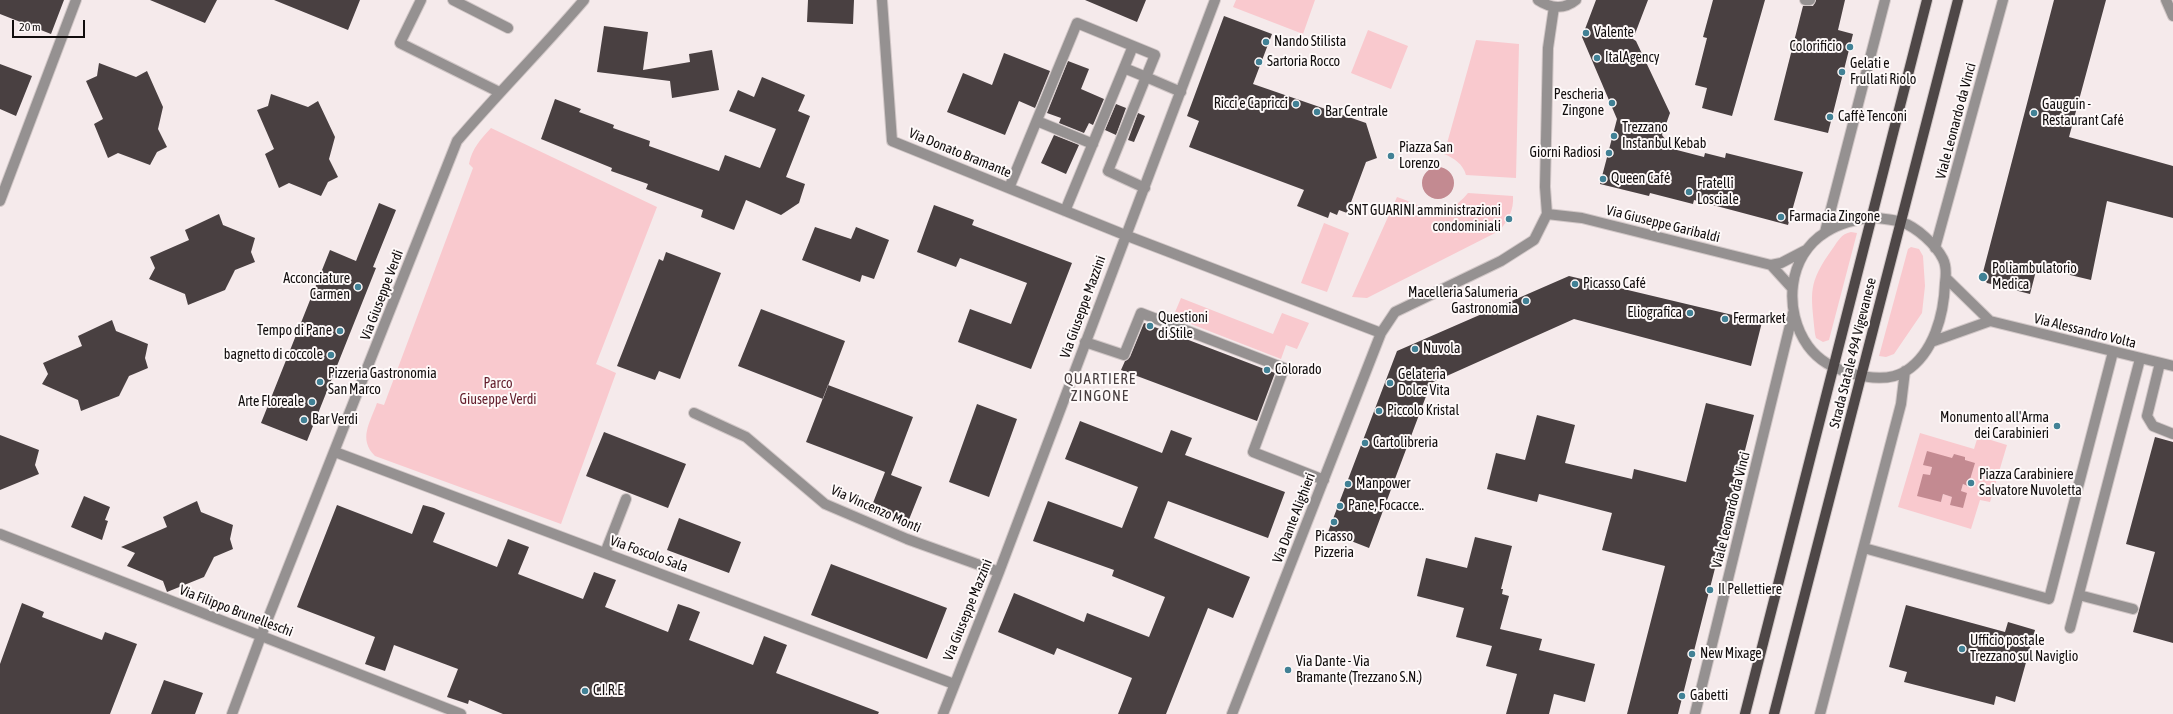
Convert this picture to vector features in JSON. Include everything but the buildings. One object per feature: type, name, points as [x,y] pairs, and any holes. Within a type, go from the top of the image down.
[{"type":"main road","name":"Strada Statale 494 Vigevanese","points":[[1745,714],[1927,0]]},
{"type":"main road","name":"Strada Statale 494 Vigevanese","points":[[1774,714],[1958,0]]},
{"type":"street","points":[[0,201],[76,0]]},
{"type":"street","points":[[421,0],[400,43],[499,92]]},
{"type":"street","points":[[453,0],[508,28]]},
{"type":"street","name":"Via Giuseppe Verdi","points":[[232,714],[261,636],[457,141],[499,92],[545,45],[584,0]]},
{"type":"street","name":"Via Donato Bramante","points":[[882,0],[892,141],[1125,235]]},
{"type":"street","name":"Via Giuseppe Mazzini","points":[[943,714],[1125,235],[1145,188],[1215,0]]},
{"type":"street","points":[[1538,0],[1554,7],[1563,6],[1576,0]]},
{"type":"street","points":[[1805,0],[1810,0]]},
{"type":"street","points":[[1825,232],[1885,0]]},
{"type":"street","name":"Viale Leonardo da Vinci","points":[[1935,248],[2003,0]]},
{"type":"street","points":[[2166,0],[2173,16]]},
{"type":"street","points":[[1125,235],[1381,333],[1395,312],[1500,261],[1534,240],[1547,214],[1545,187],[1548,48],[1554,7]]},
{"type":"street","points":[[1009,188],[1077,23],[1155,55],[1108,171],[1145,188]]},
{"type":"street","points":[[1065,211],[1133,46]]},
{"type":"street","points":[[1124,68],[1181,92]]},
{"type":"street","points":[[1037,121],[1092,144]]},
{"type":"street","name":"Via Giuseppe Garibaldi","points":[[1547,214],[1582,218],[1771,265]]},
{"type":"street","points":[[1871,217],[1901,222],[1916,230],[1935,248],[1944,261],[1946,278],[1938,327],[1921,356],[1905,371],[1878,378],[1861,377],[1833,369],[1814,355],[1800,335],[1793,313],[1791,287],[1798,265],[1808,249],[1825,232],[1847,221],[1871,217]]},
{"type":"street","points":[[1771,265],[1781,263],[1808,249]]},
{"type":"street","points":[[1771,265],[1791,287]]},
{"type":"street","points":[[1930,342],[1990,321],[1946,278]]},
{"type":"street","points":[[1085,342],[1124,355],[1141,313],[1284,368],[1253,452],[1324,480]]},
{"type":"street","name":"Viale Leonardo da Vinci","points":[[1695,714],[1793,313]]},
{"type":"street","name":"Via Alessandro Volta","points":[[1990,321],[2173,366]]},
{"type":"street","name":"Via Dante Alighieri","points":[[1232,714],[1381,333]]},
{"type":"street","points":[[1864,548],[2048,599],[2113,352]]},
{"type":"street","points":[[2070,628],[2140,359]]},
{"type":"street","points":[[2160,364],[2147,416],[2153,426],[2173,434]]},
{"type":"street","points":[[1820,714],[1901,404],[1905,371]]},
{"type":"street","name":"Via Vincenzo Monti","points":[[694,413],[746,437],[825,504],[907,539],[998,572]]},
{"type":"street","name":"Via Foscolo Sala","points":[[335,452],[954,684]]},
{"type":"street","points":[[605,553],[626,499]]},
{"type":"street","name":"Via Filippo Brunelleschi","points":[[0,534],[461,714]]},
{"type":"street","points":[[2079,595],[2133,609]]},
{"type":"green space","points":[[1236,0],[1315,0],[1303,34],[1233,7]]},
{"type":"green space","points":[[1368,30],[1408,46],[1391,89],[1351,73]]},
{"type":"green space","points":[[1476,40],[1519,44],[1516,178],[1466,175],[1465,171],[1458,162],[1444,154]]},
{"type":"green space","name":"Parco Giuseppe Verdi","points":[[491,128],[657,207],[596,364],[616,373],[561,524],[375,456],[367,443],[366,437],[371,417],[377,403],[384,405],[473,168],[469,164],[470,158],[480,140]]},
{"type":"green space","points":[[1468,193],[1513,196],[1510,215],[1499,231],[1367,298],[1352,297],[1397,197],[1426,209],[1442,211],[1450,209]]},
{"type":"green space","points":[[1324,223],[1349,233],[1327,292],[1301,283]]},
{"type":"green space","points":[[1851,232],[1857,233],[1829,340],[1823,342],[1816,338],[1815,334],[1812,298],[1815,280],[1825,260],[1838,240],[1845,234]]},
{"type":"green space","points":[[1911,247],[1919,249],[1923,256],[1925,286],[1922,313],[1894,354],[1886,357],[1879,356],[1908,249]]},
{"type":"green space","points":[[1181,298],[1273,334],[1282,313],[1309,323],[1297,349],[1286,345],[1281,359],[1173,317]]},
{"type":"green space","points":[[1920,433],[1974,449],[1978,436],[2007,445],[1990,502],[1980,500],[1971,529],[1898,507]],"holes":[[[1953,455],[1965,458],[1968,485],[1963,484],[1961,491],[1952,497],[1943,494],[1941,502],[1930,475],[1932,467],[1953,458]]]},
{"type":"shaded area","points":[[1435,167],[1441,167],[1451,174],[1454,183],[1453,189],[1447,196],[1441,199],[1435,199],[1425,192],[1422,186],[1422,180],[1429,170]]},
{"type":"shaded area","points":[[1927,451],[1952,458],[1954,454],[1965,457],[1965,460],[1975,463],[1968,486],[1963,484],[1961,491],[1967,493],[1963,508],[1950,505],[1952,497],[1943,494],[1941,502],[1917,496],[1923,474],[1930,475],[1932,467],[1923,465]]},
{"type":"place","name":"Valente","points":[[1586,33]]},
{"type":"place","name":"Nando Stilista","points":[[1266,42]]},
{"type":"place","name":"Colorificio","points":[[1850,47]]},
{"type":"place","name":"ItalAgency","points":[[1597,58]]},
{"type":"place","name":"Sartoria Rocco","points":[[1259,62]]},
{"type":"place","name":"Gelati e Frullati Riolo","points":[[1842,72]]},
{"type":"place","name":"Pescheria Zingone","points":[[1612,103]]},
{"type":"place","name":"Ricci e Capricci","points":[[1296,104]]},
{"type":"place","name":"Bar Centrale","points":[[1317,112]]},
{"type":"place","name":"Gauguin - Restaurant Café","points":[[2034,113]]},
{"type":"place","name":"Caffè Tenconi","points":[[1830,117]]},
{"type":"place","name":"Trezzano Instanbul Kebab","points":[[1614,136]]},
{"type":"place","name":"Giorni Radiosi","points":[[1609,153]]},
{"type":"place","name":"Piazza San Lorenzo","points":[[1391,156]]},
{"type":"place","name":"Queen Café","points":[[1603,179]]},
{"type":"place","name":"Fratelli Losciale","points":[[1689,192]]},
{"type":"place","name":"Farmacia Zingone","points":[[1781,217]]},
{"type":"place","name":"SNT GUARINI amministrazioni condominiali","points":[[1509,219]]},
{"type":"place","name":"Poliambulatorio Medica","points":[[1983,277]]},
{"type":"place","name":"Picasso Café","points":[[1575,284]]},
{"type":"place","name":"Acconciature Carmen","points":[[358,287]]},
{"type":"place","name":"Macelleria Salumeria Gastronomia","points":[[1526,301]]},
{"type":"place","name":"Eliografica","points":[[1690,313]]},
{"type":"place","name":"Fermarket","points":[[1725,319]]},
{"type":"place","name":"Questioni di Stile","points":[[1150,326]]},
{"type":"place","name":"Tempo di Pane","points":[[340,331]]},
{"type":"place","name":"Nuvola","points":[[1415,349]]},
{"type":"place","name":"bagnetto di coccole","points":[[331,355]]},
{"type":"place","name":"Colorado","points":[[1267,370]]},
{"type":"place","name":"Pizzeria Gastronomia San Marco","points":[[320,382]]},
{"type":"place","name":"Gelateria Dolce Vita","points":[[1390,383]]},
{"type":"place","name":"Arte Floreale","points":[[312,402]]},
{"type":"place","name":"Piccolo Kristal","points":[[1379,411]]},
{"type":"place","name":"Bar Verdi","points":[[304,420]]},
{"type":"place","name":"Monumento all'Arma dei Carabinieri","points":[[2057,426]]},
{"type":"place","name":"Cartolibreria","points":[[1365,443]]},
{"type":"place","name":"Piazza Carabiniere Salvatore Nuvoletta","points":[[1971,483]]},
{"type":"place","name":"Manpower","points":[[1348,484]]},
{"type":"place","name":"Pane, Focacce..","points":[[1340,506]]},
{"type":"place","name":"Picasso Pizzeria","points":[[1334,522]]},
{"type":"place","name":"Il Pellettiere","points":[[1710,590]]},
{"type":"place","name":"Ufficio postale Trezzano sul Naviglio","points":[[1962,649]]},
{"type":"place","name":"New Mixage","points":[[1692,654]]},
{"type":"place","name":"Via Dante - Via Bramante (Trezzano S.N.)","points":[[1288,670]]},
{"type":"place","name":"C.I.R.E","points":[[585,691]]},
{"type":"place","name":"Gabetti","points":[[1682,696]]},
{"type":"district","name":"QUARTIERE ZINGONE","points":[[1100,388]]}]
